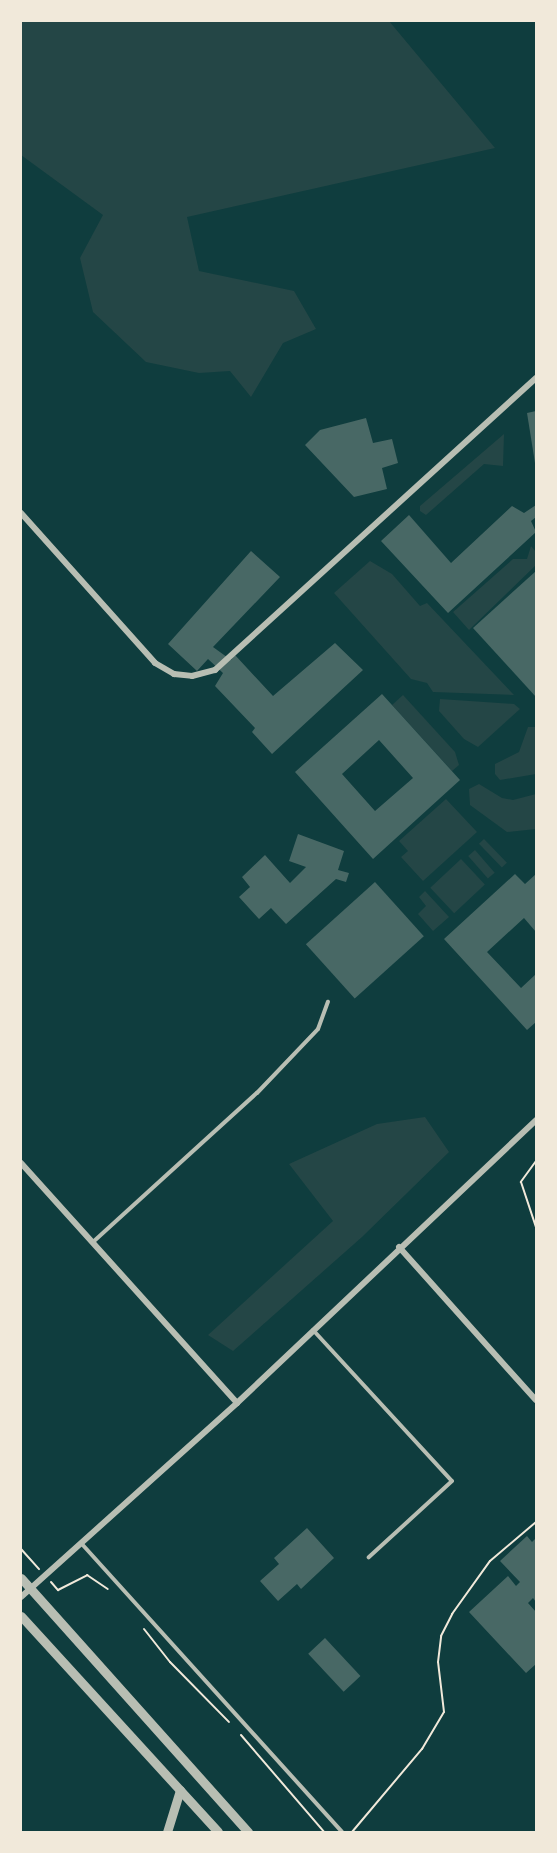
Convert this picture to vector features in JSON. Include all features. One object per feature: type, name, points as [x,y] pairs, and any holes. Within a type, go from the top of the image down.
[{"type":"street","points":[[21,513],[155,663],[174,675],[192,676],[214,670],[536,378]]},
{"type":"street","points":[[21,1598],[237,1403],[399,1247],[536,1120]]},
{"type":"street","points":[[21,1163],[237,1403]]},
{"type":"street","points":[[399,1247],[536,1400]]},
{"type":"street","points":[[21,1578],[248,1832]]},
{"type":"street","points":[[21,1616],[218,1832]]},
{"type":"street","points":[[167,1832],[180,1790]]},
{"type":"lane","points":[[92,1242],[257,1093],[318,1029],[328,1002]]},
{"type":"lane","points":[[313,1330],[452,1481],[369,1557]]},
{"type":"lane","points":[[81,1543],[342,1832]]},
{"type":"path","points":[[536,1161],[521,1182],[536,1227]]},
{"type":"path","points":[[352,1832],[422,1749],[444,1712],[438,1662],[441,1636],[452,1614],[476,1585],[490,1561],[536,1522]]},
{"type":"path","points":[[58,1590],[87,1575],[111,1591]]},
{"type":"path","points":[[138,1621],[170,1662],[228,1721],[324,1832]]},
{"type":"shaded area","points":[[21,21],[389,21],[495,148],[187,217],[199,271],[294,291],[316,329],[283,343],[251,397],[230,371],[199,373],[146,362],[93,312],[80,258],[103,215],[21,155]]},
{"type":"shaded area","points":[[504,434],[503,466],[484,464],[426,515],[420,511],[420,506]]},
{"type":"shaded area","points":[[531,546],[536,552],[536,565],[469,630],[453,612],[513,559],[527,559]]},
{"type":"shaded area","points":[[370,561],[392,574],[420,606],[427,603],[514,695],[433,692],[427,683],[411,679],[334,593]]},
{"type":"shaded area","points":[[403,695],[455,752],[459,765],[452,771],[392,705]]},
{"type":"shaded area","points":[[440,699],[514,704],[520,709],[478,747],[464,739],[439,711]]},
{"type":"shaded area","points":[[528,727],[536,727],[536,774],[500,780],[495,774],[495,764],[519,752]]},
{"type":"shaded area","points":[[479,784],[502,798],[513,800],[536,794],[536,829],[507,832],[470,805],[469,789]]},
{"type":"shaded area","points":[[446,799],[477,832],[423,881],[401,857],[408,851],[399,841]]},
{"type":"shaded area","points":[[484,839],[507,863],[502,868],[479,844]]},
{"type":"shaded area","points":[[475,850],[495,873],[488,879],[468,856]]},
{"type":"shaded area","points":[[461,859],[485,885],[454,913],[430,888]]},
{"type":"shaded area","points":[[425,891],[449,917],[433,931],[418,914],[426,906],[419,897]]},
{"type":"shaded area","points":[[425,1117],[449,1152],[362,1237],[233,1351],[208,1335],[333,1221],[289,1164],[377,1124]]},
{"type":"building","points":[[536,411],[536,463],[535,463],[527,413]]},
{"type":"building","points":[[366,418],[373,443],[392,439],[398,463],[382,468],[387,489],[354,497],[305,445],[320,430]]},
{"type":"building","points":[[536,505],[536,517],[531,521],[536,532],[448,613],[381,541],[409,515],[451,563],[512,506],[524,513]]},
{"type":"building","points":[[251,551],[280,577],[213,647],[231,660],[235,655],[273,696],[335,643],[363,670],[272,754],[252,732],[255,728],[215,686],[223,673],[208,659],[197,671],[168,644]]},
{"type":"building","points":[[536,571],[536,697],[473,628]]},
{"type":"building","points":[[382,694],[460,780],[373,859],[295,772]],"holes":[[[379,740],[413,778],[375,811],[342,774]]]},
{"type":"building","points":[[298,834],[344,851],[338,870],[349,873],[346,882],[336,879],[286,924],[271,908],[259,919],[239,897],[250,887],[242,877],[265,855],[290,883],[306,867],[289,861]]},
{"type":"building","points":[[515,874],[525,884],[536,874],[536,932],[524,918],[487,952],[521,988],[536,974],[536,1022],[527,1030],[444,939]]},
{"type":"building","points":[[375,882],[424,936],[355,998],[306,944]]},
{"type":"building","points":[[307,1528],[334,1558],[301,1589],[297,1584],[278,1601],[260,1581],[279,1564],[274,1558]]},
{"type":"building","points":[[527,1536],[532,1542],[536,1538],[536,1602],[533,1598],[528,1603],[536,1612],[536,1664],[526,1673],[469,1612],[508,1576],[516,1586],[520,1582],[500,1561]]},
{"type":"building","points":[[325,1638],[360,1676],[344,1692],[308,1654]]}]
